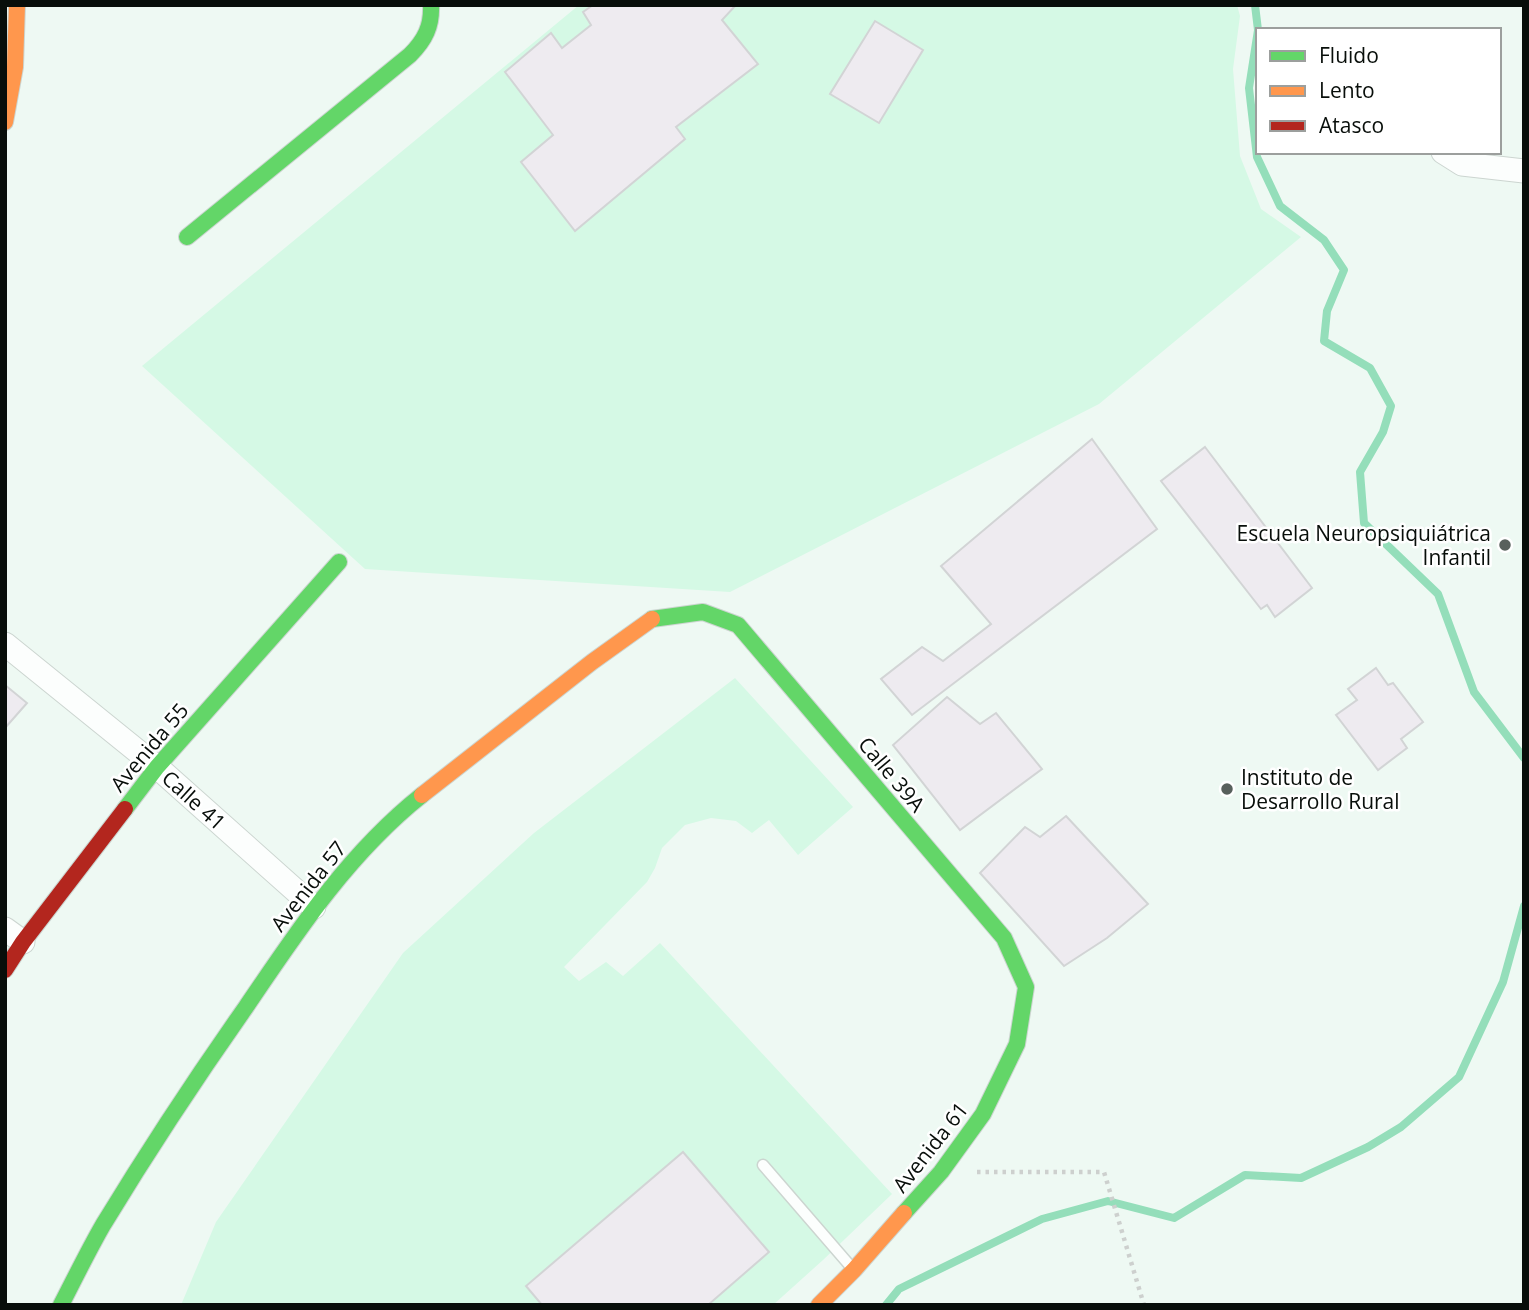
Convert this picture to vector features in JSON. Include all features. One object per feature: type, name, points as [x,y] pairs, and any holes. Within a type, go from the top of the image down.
[{"type":"street","points":[[5,122],[15,67],[17,5]]},
{"type":"street","points":[[187,237],[410,55],[426,37],[432,19],[431,5]]},
{"type":"street","points":[[1446,154],[1462,164],[1524,171]]},
{"type":"street","name":"Avenida 55","points":[[5,970],[14,935],[157,767],[339,562]]},
{"type":"street","name":"Avenida 57","points":[[61,1305],[102,1227],[213,1054],[314,907],[352,862],[401,812],[592,662],[654,618],[703,612]]},
{"type":"street","name":"Calle 39A","points":[[703,612],[738,625],[1004,938],[1026,987]]},
{"type":"street","name":"Calle 41","points":[[5,644],[157,767],[314,907]]},
{"type":"street","name":"Avenida 61","points":[[819,1305],[854,1270],[941,1172],[983,1114],[1017,1044],[1026,987]]},
{"type":"lane","points":[[763,1166],[854,1270]]},
{"type":"path","points":[[941,1172],[1104,1172],[1144,1305]]},
{"type":"green space","points":[[579,5],[1237,5],[1240,16],[1233,69],[1240,156],[1261,209],[1301,237],[1099,404],[730,592],[365,569],[142,366]]},
{"type":"green space","points":[[735,678],[853,807],[798,855],[769,820],[752,833],[736,821],[711,818],[685,825],[662,848],[647,882],[564,967],[579,981],[606,962],[623,976],[660,943],[892,1194],[773,1305],[708,1305],[769,1252],[683,1152],[527,1286],[542,1305],[181,1305],[216,1222],[403,953],[534,833]]},
{"type":"building","points":[[593,5],[736,5],[722,20],[758,64],[676,127],[685,139],[575,231],[521,162],[553,135],[505,72],[551,33],[562,48],[591,25],[583,12]]},
{"type":"building","points":[[875,21],[923,50],[879,123],[830,94]]},
{"type":"building","points":[[1092,439],[1157,529],[912,715],[881,679],[922,647],[943,661],[991,624],[941,566]]},
{"type":"building","points":[[1205,447],[1312,588],[1275,617],[1267,605],[1261,609],[1161,481]]},
{"type":"building","points":[[1376,668],[1388,685],[1393,683],[1423,722],[1401,739],[1407,748],[1378,770],[1336,715],[1357,700],[1348,689]]},
{"type":"building","points":[[5,685],[27,703],[5,728]]},
{"type":"building","points":[[947,697],[980,724],[996,713],[1042,769],[960,830],[893,745]]},
{"type":"building","points":[[1066,816],[1148,904],[1107,938],[1064,966],[980,873],[1025,827],[1040,837]]},
{"type":"building","points":[[683,1152],[769,1252],[708,1305],[542,1305],[526,1286]]},
{"type":"waterway","points":[[1255,5],[1258,28]]},
{"type":"waterway","points":[[1256,43],[1249,88],[1256,148]]},
{"type":"waterway","points":[[1257,154],[1280,206],[1324,240],[1344,270],[1327,311],[1324,341],[1370,368],[1391,406],[1383,432],[1360,472],[1364,523],[1438,594],[1474,692],[1524,758]]},
{"type":"waterway","points":[[886,1305],[899,1289],[1042,1219],[1108,1201],[1174,1218],[1245,1175],[1301,1178],[1368,1147],[1401,1127],[1459,1077],[1503,982],[1524,906]]},
{"type":"traffic: fast","points":[[187,237],[410,55],[426,32],[431,5]]},
{"type":"traffic: fast","points":[[125,809],[157,767],[339,562]]},
{"type":"traffic: fast","points":[[652,619],[703,612],[738,625],[1004,938],[1026,987],[1017,1044],[983,1114],[941,1172],[904,1213]]},
{"type":"traffic: fast","points":[[61,1305],[97,1235],[137,1170],[285,950],[348,867],[422,795]]},
{"type":"traffic: slow","points":[[5,122],[15,67],[17,5]]},
{"type":"traffic: slow","points":[[422,795],[592,662],[652,619]]},
{"type":"traffic: slow","points":[[819,1305],[904,1213]]},
{"type":"traffic: jam","points":[[5,970],[23,942],[125,809]]},
{"type":"place","name":"Escuela Neuropsiquiátrica Infantil","points":[[1505,545]]},
{"type":"place","name":"Instituto de Desarrollo Rural","points":[[1227,789]]}]
